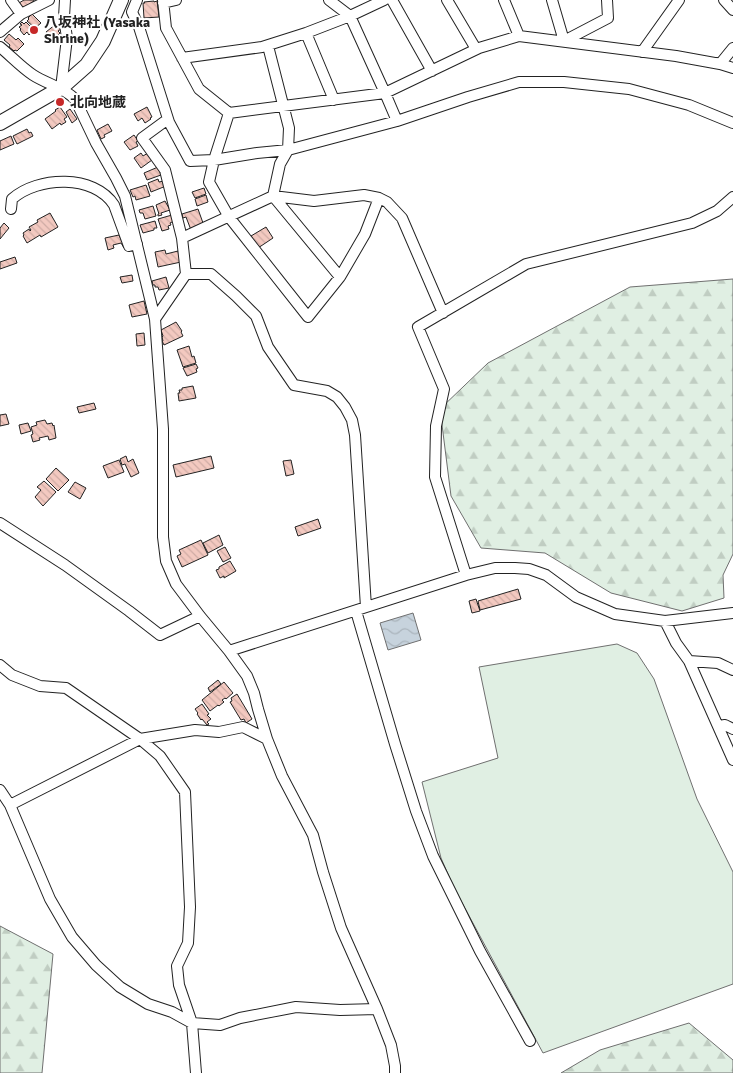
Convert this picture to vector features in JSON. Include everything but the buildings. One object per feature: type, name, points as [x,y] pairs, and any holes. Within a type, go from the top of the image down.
[{"type":"main road","points":[[0,123],[61,88],[87,65],[103,40],[118,6]]},
{"type":"street","points":[[12,0],[21,14]]},
{"type":"street","points":[[0,32],[21,14],[49,0]]},
{"type":"street","points":[[61,88],[66,44],[65,0]]},
{"type":"street","points":[[132,12],[137,0]]},
{"type":"street","points":[[176,0],[163,1],[166,28],[199,89],[230,113],[385,93],[476,49],[519,36],[676,56],[717,63],[733,68]]},
{"type":"street","points":[[330,0],[350,16],[397,122]]},
{"type":"street","points":[[182,58],[268,46],[350,16],[384,0]]},
{"type":"street","points":[[392,0],[432,71]]},
{"type":"street","points":[[447,0],[476,49]]},
{"type":"street","points":[[504,0],[519,36]]},
{"type":"street","points":[[552,0],[564,41]]},
{"type":"street","points":[[564,41],[608,18],[607,0]]},
{"type":"street","points":[[642,52],[679,0]]},
{"type":"street","points":[[724,0],[733,10]]},
{"type":"street","points":[[118,6],[132,12],[139,27],[168,119],[190,161],[214,160],[288,150],[397,122],[519,82],[564,82],[629,89],[689,105],[733,123]]},
{"type":"street","points":[[306,33],[334,100]]},
{"type":"street","points":[[268,46],[289,128],[288,150],[280,164],[273,196]]},
{"type":"street","points":[[0,47],[33,75],[61,88],[75,98],[96,143],[125,196],[155,320],[162,429],[163,537],[166,561],[176,584],[247,676],[254,693],[267,739],[282,776],[313,835],[341,928],[378,1009],[391,1045],[395,1073]]},
{"type":"street","points":[[717,63],[720,64],[733,48]]},
{"type":"street","points":[[230,113],[214,160],[209,182],[229,217],[308,317],[340,277],[365,234],[379,198]]},
{"type":"street","points":[[155,320],[186,274],[182,238],[165,170],[142,138],[168,119]]},
{"type":"street","points":[[11,209],[12,199],[16,195],[32,188],[44,184],[63,182],[80,183],[98,190],[112,202],[129,246],[137,244]]},
{"type":"street","points":[[182,238],[273,196],[314,201],[364,195],[379,198],[387,202],[402,218],[443,312]]},
{"type":"street","points":[[273,196],[340,277]]},
{"type":"street","points":[[466,575],[435,477],[436,426],[444,389],[418,326],[526,264],[692,222],[717,211],[733,197]]},
{"type":"street","points":[[186,274],[211,274],[256,316],[268,347],[294,384],[327,391],[337,396],[345,407],[352,420],[355,435],[366,607]]},
{"type":"street","points":[[0,524],[65,565],[160,635],[200,616]]},
{"type":"street","points":[[230,652],[466,575],[495,568],[529,569],[546,575],[576,597],[616,614],[665,620],[733,613]]},
{"type":"street","points":[[356,610],[394,744],[433,856],[480,951],[530,1041]]},
{"type":"street","points":[[665,620],[676,643],[689,661],[733,760]]},
{"type":"street","points":[[689,661],[718,664],[733,670]]},
{"type":"street","points":[[0,665],[12,675],[40,686],[66,688],[140,739],[160,756],[185,792],[190,907],[188,943],[177,966],[179,984],[192,1023],[196,1073]]},
{"type":"street","points":[[719,726],[726,725],[733,729]]},
{"type":"street","points":[[10,804],[140,739],[195,730],[219,732],[243,727],[267,739]]},
{"type":"street","points":[[0,790],[10,804],[50,899],[72,937],[96,965],[120,987],[148,1004],[172,1012],[192,1023],[220,1025],[240,1018],[296,1007],[340,1010],[378,1009]]},
{"type":"green space","points":[[733,279],[733,554],[723,575],[724,598],[682,611],[611,593],[545,553],[481,548],[451,496],[440,409],[488,363],[630,287]]},
{"type":"green space","points":[[617,644],[637,653],[654,679],[697,799],[733,872],[733,984],[543,1053],[454,888],[441,858],[422,782],[498,758],[479,667]]},
{"type":"green space","points":[[0,926],[53,954],[42,1073],[0,1073]]},
{"type":"green space","points":[[689,1023],[733,1060],[733,1073],[561,1073],[600,1050]]},
{"type":"water","points":[[413,613],[421,640],[388,650],[380,623]]},
{"type":"place","name":"八坂神社 (Yasaka Shrine)","points":[[34,30]]},
{"type":"place","name":"北向地蔵","points":[[60,102]]}]
